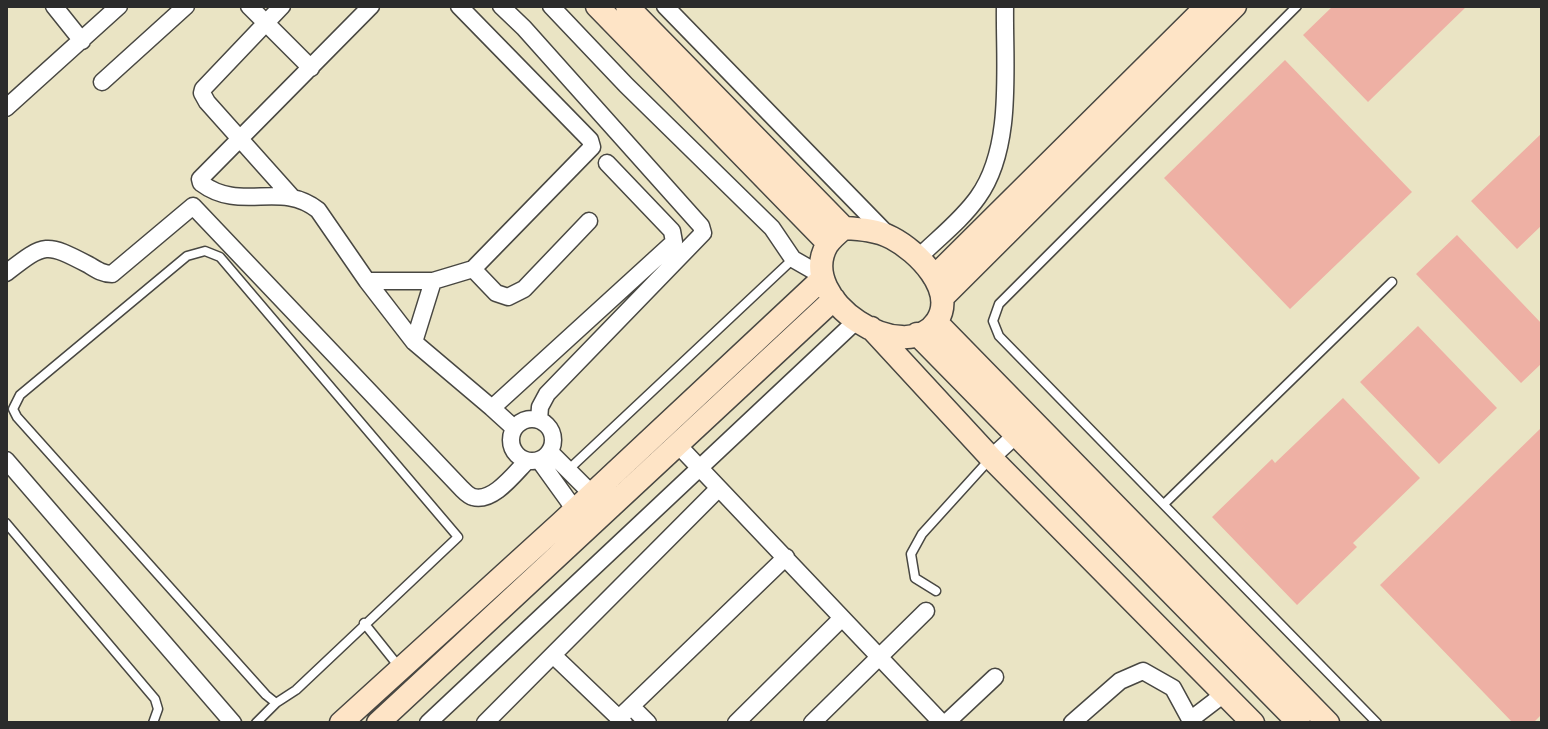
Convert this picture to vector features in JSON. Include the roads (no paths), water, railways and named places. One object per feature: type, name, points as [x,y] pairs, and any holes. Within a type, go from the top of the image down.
[{"type":"street","points":[[54,6],[82,41]]},
{"type":"street","points":[[6,108],[119,6]]},
{"type":"street","points":[[102,82],[186,6]]},
{"type":"street","points":[[249,6],[311,68]]},
{"type":"street","points":[[282,6],[203,89],[204,98],[291,196]]},
{"type":"street","points":[[371,6],[200,179],[201,183],[218,194],[244,198],[291,196],[307,201],[318,210],[414,342],[514,428]]},
{"type":"street","points":[[367,281],[433,281],[473,269],[592,147],[590,140],[459,6]]},
{"type":"street","points":[[501,6],[701,226],[703,233],[547,394],[540,407],[539,420]]},
{"type":"street","points":[[551,6],[626,85],[772,228],[793,259],[822,277]]},
{"type":"street","points":[[597,6],[836,236]]},
{"type":"street","points":[[627,6],[836,236]]},
{"type":"street","points":[[665,6],[890,237],[918,258],[938,287],[942,309],[936,322],[917,334],[896,337],[864,325]]},
{"type":"street","points":[[918,258],[978,197],[994,166],[1003,124],[1005,6]]},
{"type":"street","points":[[938,287],[1207,6]]},
{"type":"street","points":[[938,287],[1235,6]]},
{"type":"street","points":[[503,50],[524,28]]},
{"type":"street","points":[[492,408],[674,242],[672,231],[607,163]]},
{"type":"street","points":[[198,209],[212,191]]},
{"type":"street","points":[[6,273],[33,252],[48,248],[59,250],[102,273],[112,274],[190,206],[198,209],[462,489],[473,497],[492,493],[539,458],[553,447],[553,433],[545,423],[525,419],[514,428],[512,448],[521,458],[539,458],[567,470],[592,494]]},
{"type":"street","points":[[473,269],[496,293],[508,297],[524,289],[589,221]]},
{"type":"street","points":[[890,237],[863,229],[836,236],[822,258],[822,277],[834,299],[843,311],[864,325],[1253,723]]},
{"type":"street","points":[[341,723],[575,510],[822,277]]},
{"type":"street","points":[[414,342],[433,281]]},
{"type":"street","points":[[378,723],[834,299]]},
{"type":"street","points":[[936,322],[1328,723]]},
{"type":"street","points":[[428,723],[699,468],[864,325]]},
{"type":"street","points":[[917,334],[1299,723]]},
{"type":"street","points":[[991,458],[1016,435]]},
{"type":"street","points":[[677,444],[944,723],[995,677]]},
{"type":"street","points":[[539,458],[575,510]]},
{"type":"street","points":[[6,460],[233,723]]},
{"type":"street","points":[[485,723],[718,489]]},
{"type":"street","points":[[625,716],[786,557]]},
{"type":"street","points":[[812,723],[926,611]]},
{"type":"street","points":[[736,723],[842,618]]},
{"type":"street","points":[[554,656],[625,716],[648,723]]},
{"type":"street","points":[[1072,723],[1120,681],[1143,671],[1173,688],[1191,722],[1224,694]]},
{"type":"street","points":[[384,684],[398,704]]},
{"type":"lane","points":[[1297,6],[999,304],[993,321],[999,336],[1377,723]]},
{"type":"lane","points":[[256,723],[276,703],[296,690],[458,537],[220,257],[205,251],[187,256],[20,395],[13,409],[276,703]]},
{"type":"lane","points":[[554,482],[793,259]]},
{"type":"lane","points":[[1164,504],[1392,282]]},
{"type":"lane","points":[[936,591],[915,578],[911,554],[922,534],[991,458]]},
{"type":"lane","points":[[6,523],[155,699],[158,709],[153,723]]},
{"type":"lane","points":[[364,623],[401,669]]}]
